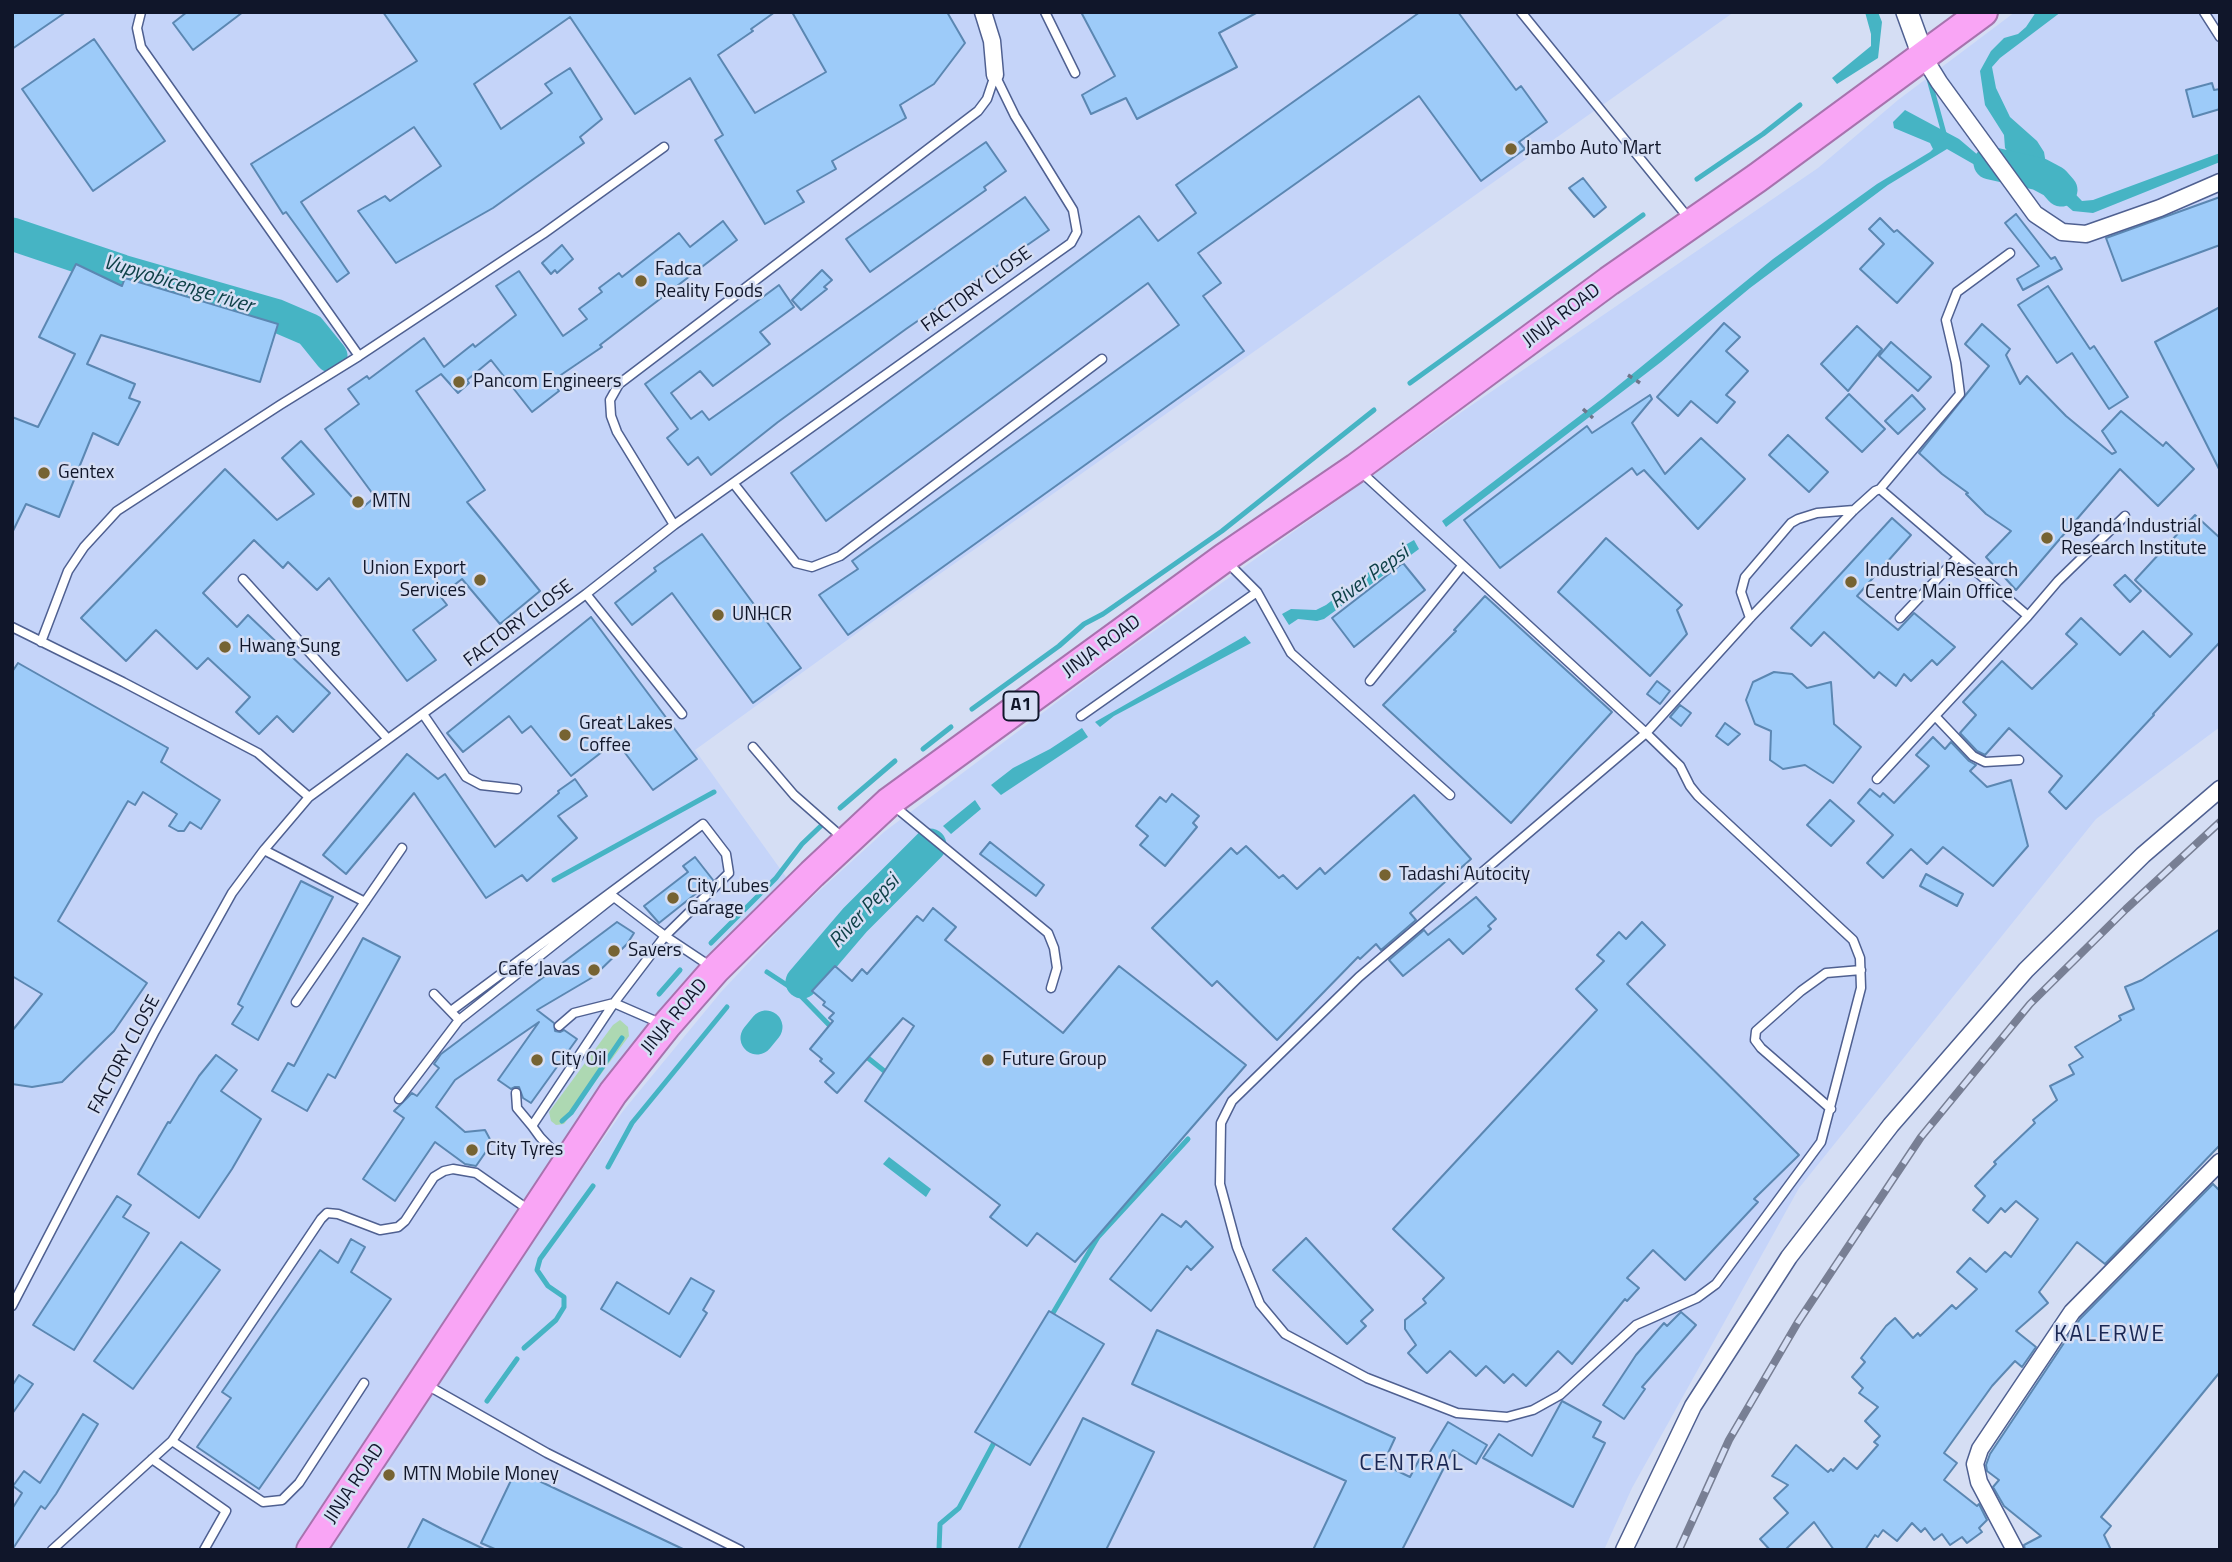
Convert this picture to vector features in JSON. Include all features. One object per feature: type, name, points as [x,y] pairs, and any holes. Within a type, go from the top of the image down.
[{"type":"highway","name":"JINJA ROAD","points":[[311,1550],[614,1093],[666,1026],[715,970],[846,841],[889,802],[1224,558],[1356,468],[1692,222],[1777,164],[1983,12]]},
{"type":"street","points":[[983,12],[992,41],[995,75]]},
{"type":"street","points":[[1907,12],[1923,56],[1939,82],[2035,214],[2062,232],[2086,233],[2160,208],[2220,182]]},
{"type":"street","points":[[1624,1550],[1693,1406],[1789,1257],[1891,1125],[2026,970],[2143,855],[2220,789]]},
{"type":"street","points":[[2015,1550],[1979,1482],[1975,1464],[1980,1449],[2072,1312],[2220,1162]]},
{"type":"lane","points":[[141,12],[137,29],[141,47],[359,356]]},
{"type":"lane","points":[[1045,12],[1075,73]]},
{"type":"lane","points":[[1521,12],[1692,222]]},
{"type":"lane","points":[[2204,12],[2220,37]]},
{"type":"lane","points":[[674,525],[617,432],[611,416],[610,400],[619,384],[978,111],[987,99],[995,75]]},
{"type":"lane","name":"FACTORY CLOSE","points":[[12,1306],[155,1031],[232,894],[264,850],[309,797],[586,594],[674,525],[1071,243],[1077,232],[1073,210],[1015,116],[995,75]]},
{"type":"lane","points":[[41,642],[68,571],[117,511],[543,234],[664,148]]},
{"type":"lane","points":[[1356,468],[1646,733],[1680,766],[1698,796],[1853,940],[1860,958],[1861,988],[1821,1142],[1716,1283],[1698,1297],[1636,1325],[1560,1395],[1532,1410],[1507,1417],[1457,1413],[1379,1383],[1285,1334],[1260,1304],[1237,1247],[1220,1184],[1221,1123],[1232,1101],[1359,977],[1646,733],[1749,618],[1854,510],[1880,489],[1960,394],[1946,320],[1957,292],[2010,253]]},
{"type":"lane","points":[[734,484],[796,563],[812,567],[840,556],[1101,359]]},
{"type":"lane","points":[[1880,489],[2028,616]]},
{"type":"lane","points":[[1749,618],[1741,592],[1745,577],[1791,523],[1817,513],[1854,510]]},
{"type":"lane","points":[[1877,779],[2059,581],[2126,516]]},
{"type":"lane","points":[[1900,618],[1958,557]]},
{"type":"lane","points":[[1224,558],[1257,592],[1291,653],[1450,795]]},
{"type":"lane","points":[[1370,681],[1462,566]]},
{"type":"lane","points":[[243,579],[387,738]]},
{"type":"lane","points":[[1081,716],[1257,592]]},
{"type":"lane","points":[[586,594],[682,714]]},
{"type":"lane","points":[[12,627],[258,753],[309,797]]},
{"type":"lane","points":[[424,714],[466,778],[481,785],[517,789]]},
{"type":"lane","points":[[1935,716],[1973,756],[1984,762],[2019,760]]},
{"type":"lane","points":[[753,747],[794,795],[846,841]]},
{"type":"lane","points":[[889,802],[1048,933],[1057,968],[1051,988]]},
{"type":"lane","points":[[399,1099],[459,1020],[703,824],[726,855],[729,873],[665,936],[614,1003],[532,1126]]},
{"type":"lane","points":[[296,1002],[402,848]]},
{"type":"lane","points":[[264,850],[365,902]]},
{"type":"lane","points":[[612,896],[715,970]]},
{"type":"lane","points":[[451,1011],[612,896]]},
{"type":"lane","points":[[1831,1109],[1761,1048],[1755,1040],[1756,1031],[1801,990],[1826,973],[1861,970]]},
{"type":"lane","points":[[434,994],[459,1020]]},
{"type":"lane","points":[[559,1026],[574,1013],[614,1003],[666,1026]]},
{"type":"lane","points":[[516,1093],[517,1108],[567,1165]]},
{"type":"lane","points":[[52,1550],[172,1441],[327,1213],[338,1214],[380,1230],[398,1227],[405,1221],[434,1177],[453,1169],[476,1173],[535,1213]]},
{"type":"lane","points":[[172,1441],[263,1502],[282,1500],[299,1483],[364,1383]]},
{"type":"lane","points":[[422,1383],[547,1453],[740,1550]]},
{"type":"lane","points":[[152,1459],[226,1511],[204,1550]]},
{"type":"path","points":[[1628,375],[1640,383]]},
{"type":"path","points":[[1583,409],[1593,418]]},
{"type":"shaded area","points":[[12,12],[1734,12],[695,750],[786,877],[658,1012],[519,1207],[293,1550],[12,1550]]},
{"type":"shaded area","points":[[2015,12],[2220,12],[2220,727],[2096,819],[1799,1188],[1632,1488],[1604,1550],[330,1550],[540,1229],[623,1111],[721,992],[796,912],[884,832],[1105,666],[1463,411],[1818,168],[1898,100]]},
{"type":"green space","points":[[620,1020],[628,1027],[629,1036],[564,1124],[556,1125],[551,1121],[549,1112],[613,1025]]},
{"type":"water","points":[[1865,12],[1878,12],[1882,22],[1878,58],[1837,84],[1832,78],[1871,46]]},
{"type":"water","points":[[2036,12],[2061,12],[1992,67],[1996,88],[2010,117],[2037,141],[2044,152],[2046,164],[2082,201],[2093,200],[2220,153],[2220,162],[2093,213],[2073,211],[2038,181],[2028,176],[2005,148],[2004,135],[1985,105],[1980,71],[1991,51],[2004,38],[2018,34]]},
{"type":"water","points":[[1905,110],[1959,139],[1979,156],[1986,158],[1993,169],[1975,165],[1947,149],[1888,185],[1750,288],[1661,362],[1446,527],[1442,521],[1603,398],[1773,259],[1877,184],[1930,152],[1933,149],[1930,143],[1894,128],[1893,122]]},
{"type":"water","points":[[1414,540],[1419,549],[1324,619],[1298,619],[1289,625],[1282,614],[1291,609],[1316,610],[1326,605]]},
{"type":"water","points":[[1245,636],[1251,643],[1114,716],[1100,727],[1095,722]]},
{"type":"water","points":[[1082,728],[1088,737],[1001,795],[991,785],[1013,768],[1050,749]]},
{"type":"water","points":[[975,800],[981,809],[951,834],[943,826]]},
{"type":"water","points":[[926,841],[932,849],[871,917],[861,908]]},
{"type":"water","points":[[849,921],[856,927],[805,985],[798,978]]},
{"type":"water","points":[[889,1157],[931,1189],[926,1197],[883,1164]]},
{"type":"building","points":[[12,12],[66,12],[12,49]]},
{"type":"building","points":[[187,12],[243,12],[193,50],[173,23]]},
{"type":"building","points":[[383,12],[775,12],[718,55],[755,113],[826,72],[792,12],[947,12],[965,43],[934,84],[900,105],[906,118],[832,161],[836,169],[797,191],[804,202],[765,224],[715,140],[723,135],[690,78],[635,114],[570,17],[474,84],[501,129],[552,93],[545,84],[570,68],[602,119],[580,137],[584,143],[493,208],[396,263],[358,211],[385,196],[390,201],[441,166],[414,127],[301,202],[349,273],[337,282],[286,212],[283,214],[251,164],[417,61]]},
{"type":"building","points":[[1081,12],[1258,12],[1219,33],[1237,67],[1137,119],[1126,98],[1091,114],[1082,95],[1115,76]]},
{"type":"building","points":[[1420,12],[1458,12],[1516,90],[1521,86],[1547,122],[1519,142],[1525,149],[1481,181],[1419,96],[1198,253],[1221,283],[1203,296],[1244,351],[848,635],[819,595],[858,569],[852,561],[1179,325],[1148,283],[826,521],[791,473],[1139,216],[1158,241],[1196,213],[1176,185]]},
{"type":"building","points":[[94,39],[165,141],[93,191],[22,89]]},
{"type":"building","points":[[2212,83],[2214,90],[2220,89],[2220,109],[2193,117],[2186,90]]},
{"type":"building","points":[[986,142],[1006,171],[984,187],[986,190],[870,272],[846,239]]},
{"type":"building","points":[[1583,178],[1606,207],[1594,217],[1569,188]]},
{"type":"building","points":[[1025,197],[1049,230],[906,329],[778,422],[711,475],[698,457],[688,465],[667,438],[678,429],[645,384],[779,285],[794,307],[760,332],[770,344],[713,386],[700,371],[671,393],[691,419],[702,411],[709,420]]},
{"type":"building","points":[[2220,197],[2220,245],[2122,281],[2106,238]]},
{"type":"building","points":[[2016,214],[2051,259],[2055,257],[2062,269],[2023,290],[2017,279],[2039,266],[2005,223]]},
{"type":"building","points":[[1880,218],[1933,263],[1897,303],[1860,269],[1884,244],[1869,229]]},
{"type":"building","points":[[723,221],[737,240],[600,345],[602,347],[552,381],[559,391],[532,412],[491,360],[467,380],[469,383],[458,393],[441,374],[416,391],[485,490],[467,502],[540,591],[500,624],[462,579],[440,596],[447,605],[413,630],[436,660],[407,681],[329,578],[317,590],[288,562],[283,568],[254,540],[203,593],[237,627],[248,615],[330,693],[293,732],[277,716],[259,734],[236,712],[250,697],[208,658],[197,669],[156,630],[126,661],[81,618],[225,469],[277,520],[314,494],[282,458],[301,441],[362,508],[375,497],[325,429],[359,404],[348,389],[367,376],[369,379],[424,338],[444,367],[473,344],[475,347],[516,315],[496,286],[519,271],[563,336],[587,319],[579,309],[602,292],[599,288],[619,273],[622,277],[679,233],[690,247]]},
{"type":"building","points":[[562,245],[573,259],[557,273],[555,270],[551,274],[542,263]]},
{"type":"building","points":[[76,264],[122,286],[125,278],[278,324],[260,382],[101,335],[87,364],[135,384],[129,398],[140,402],[118,445],[93,433],[59,517],[26,504],[12,533],[12,417],[38,427],[75,354],[39,337]]},
{"type":"building","points":[[822,270],[832,280],[824,287],[827,289],[801,310],[792,300]]},
{"type":"building","points":[[2048,286],[2090,349],[2094,346],[2128,397],[2109,409],[2072,353],[2057,363],[2018,305]]},
{"type":"building","points":[[2220,307],[2220,471],[2155,342]]},
{"type":"building","points":[[1724,323],[1740,337],[1726,351],[1748,371],[1726,395],[1735,402],[1717,423],[1691,401],[1678,416],[1657,397]]},
{"type":"building","points":[[1982,324],[2010,349],[2006,355],[2020,384],[2027,376],[2066,416],[2112,454],[2116,452],[2102,431],[2121,411],[2163,446],[2166,442],[2194,469],[2158,506],[2120,469],[2016,590],[1986,557],[2011,531],[1986,514],[1966,494],[1968,493],[1919,453],[1989,366],[1965,344]]},
{"type":"building","points":[[1857,326],[1882,349],[1848,391],[1821,364]]},
{"type":"building","points":[[1891,342],[1931,377],[1918,391],[1879,356]]},
{"type":"building","points":[[1849,394],[1885,429],[1862,452],[1826,418]]},
{"type":"building","points":[[1650,395],[1652,399],[1632,423],[1665,474],[1701,438],[1745,479],[1698,529],[1644,470],[1637,475],[1632,468],[1500,568],[1464,520],[1587,426],[1592,433]]},
{"type":"building","points":[[1912,395],[1925,409],[1898,434],[1885,421]]},
{"type":"building","points":[[1788,435],[1828,472],[1809,492],[1769,455]]},
{"type":"building","points":[[2195,515],[2220,538],[2220,642],[2154,715],[2066,809],[2049,792],[2062,776],[2009,728],[1985,755],[1977,751],[1960,733],[1976,715],[1963,702],[2002,661],[2032,689],[2077,644],[2066,634],[2081,618],[2120,655],[2143,631],[2170,657],[2192,634],[2135,580]]},
{"type":"building","points":[[1892,518],[1911,535],[1857,596],[1898,630],[1914,613],[1955,647],[1937,665],[1932,660],[1911,681],[1904,674],[1896,686],[1879,672],[1874,678],[1824,632],[1811,646],[1791,628]]},
{"type":"building","points":[[702,534],[801,668],[753,703],[672,593],[632,625],[615,603],[656,571],[654,568]]},
{"type":"building","points":[[1606,538],[1682,605],[1677,610],[1687,634],[1650,676],[1558,592]]},
{"type":"building","points":[[1403,563],[1425,590],[1354,647],[1332,618]]},
{"type":"building","points":[[2125,575],[2141,591],[2130,602],[2114,585]]},
{"type":"building","points":[[1485,596],[1612,712],[1511,823],[1383,705],[1456,631],[1454,630]]},
{"type":"building","points":[[591,617],[697,759],[653,790],[616,741],[571,776],[531,726],[522,733],[509,716],[463,752],[447,733]]},
{"type":"building","points":[[18,663],[168,748],[161,762],[220,800],[201,829],[190,822],[184,831],[169,826],[177,814],[143,792],[135,805],[128,801],[58,921],[147,983],[114,1031],[62,1082],[32,1087],[12,1084],[12,1031],[42,994],[12,976],[12,672]]},
{"type":"building","points":[[1774,672],[1792,674],[1807,688],[1831,682],[1834,724],[1861,747],[1833,783],[1805,765],[1783,769],[1770,760],[1771,731],[1755,724],[1746,700],[1753,682]]},
{"type":"building","points":[[1657,681],[1670,691],[1660,704],[1647,694]]},
{"type":"building","points":[[1680,705],[1691,713],[1681,726],[1670,717]]},
{"type":"building","points":[[1725,723],[1740,734],[1728,745],[1716,736]]},
{"type":"building","points":[[1933,737],[1945,749],[1951,742],[1976,765],[1970,771],[1987,787],[2011,780],[2028,846],[1993,886],[1943,847],[1927,864],[1911,849],[1883,878],[1867,863],[1893,835],[1858,803],[1870,789],[1880,797],[1883,793],[1894,803],[1929,766],[1916,755]]},
{"type":"building","points":[[407,754],[438,779],[445,774],[495,847],[575,779],[587,796],[558,816],[577,838],[527,881],[522,875],[486,898],[414,793],[346,874],[323,855]]},
{"type":"building","points":[[1172,794],[1199,816],[1193,823],[1197,827],[1165,866],[1140,845],[1148,836],[1136,826],[1160,797],[1166,802]]},
{"type":"building","points":[[1414,795],[1471,859],[1410,913],[1416,920],[1381,950],[1376,944],[1360,959],[1358,957],[1277,1040],[1217,981],[1212,986],[1152,928],[1231,848],[1237,854],[1246,846],[1279,878],[1283,875],[1297,889],[1320,868],[1325,874]]},
{"type":"building","points":[[1830,800],[1854,821],[1831,846],[1807,825]]},
{"type":"building","points":[[990,842],[1044,885],[1036,896],[980,854]]},
{"type":"building","points":[[695,857],[713,880],[659,923],[644,906],[688,872],[683,866]]},
{"type":"building","points":[[1926,874],[1963,894],[1957,906],[1920,886]]},
{"type":"building","points":[[301,881],[333,897],[258,1040],[232,1024],[243,1007],[238,1004]]},
{"type":"building","points":[[1476,897],[1496,919],[1488,926],[1491,929],[1463,954],[1449,939],[1403,976],[1389,960],[1424,930],[1428,935]]},
{"type":"building","points":[[933,908],[956,927],[945,940],[1063,1033],[1119,966],[1246,1065],[1075,1262],[1037,1233],[1027,1246],[990,1217],[1000,1205],[865,1101],[914,1026],[903,1018],[837,1093],[825,1082],[834,1073],[810,1049],[833,1021],[829,1018],[834,1013],[823,1005],[825,1002],[812,991],[835,966],[852,981],[862,969],[867,974],[917,916],[923,921]]},
{"type":"building","points":[[617,922],[634,933],[627,944],[593,977],[537,1010],[554,1023],[555,1031],[564,1030],[577,1039],[531,1103],[523,1098],[519,1087],[511,1089],[498,1080],[539,1022],[455,1080],[436,1107],[465,1132],[485,1130],[492,1143],[476,1166],[465,1164],[435,1142],[395,1201],[363,1179],[404,1118],[394,1111],[412,1093],[417,1096],[439,1068],[434,1064],[441,1054]]},
{"type":"building","points":[[1642,922],[1665,945],[1627,984],[1799,1155],[1754,1199],[1758,1202],[1685,1280],[1653,1250],[1627,1278],[1639,1288],[1627,1301],[1625,1299],[1572,1364],[1558,1351],[1526,1386],[1513,1374],[1504,1383],[1486,1366],[1476,1376],[1450,1351],[1427,1373],[1408,1353],[1416,1345],[1405,1329],[1405,1320],[1426,1303],[1423,1299],[1444,1278],[1393,1229],[1597,1010],[1576,989],[1604,961],[1597,955],[1619,932],[1626,939]]},
{"type":"building","points":[[2220,929],[2220,1145],[2105,1264],[2077,1242],[2039,1292],[2048,1303],[2016,1331],[2036,1347],[2022,1367],[2015,1361],[1992,1386],[1944,1453],[1957,1463],[1944,1480],[1977,1506],[1979,1504],[1987,1520],[1979,1528],[1982,1532],[1967,1543],[1962,1537],[1950,1545],[1942,1534],[1934,1540],[1925,1528],[1921,1532],[1912,1523],[1897,1541],[1883,1530],[1878,1537],[1875,1535],[1865,1550],[1834,1550],[1814,1522],[1785,1550],[1770,1550],[1760,1539],[1788,1513],[1774,1498],[1788,1485],[1772,1476],[1796,1445],[1828,1472],[1831,1469],[1833,1471],[1844,1458],[1857,1469],[1878,1445],[1874,1442],[1880,1436],[1865,1421],[1878,1407],[1859,1393],[1863,1388],[1852,1377],[1865,1362],[1861,1358],[1886,1326],[1895,1318],[1913,1338],[1918,1333],[1920,1336],[1952,1305],[1956,1309],[1977,1289],[1957,1272],[1970,1258],[1986,1272],[2005,1252],[2011,1257],[2038,1219],[2016,1201],[2005,1212],[2001,1208],[1988,1223],[1973,1210],[1985,1196],[1975,1186],[1996,1164],[1994,1162],[2035,1123],[2033,1120],[2057,1100],[2050,1086],[2074,1074],[2069,1065],[2083,1057],[2075,1047],[2121,1020],[2119,1016],[2134,1009],[2125,987],[2142,980]]},
{"type":"building","points":[[363,938],[400,957],[335,1078],[328,1074],[307,1111],[272,1091],[288,1063],[294,1066]]},
{"type":"building","points":[[216,1055],[237,1070],[221,1091],[261,1119],[199,1218],[138,1174],[168,1122],[170,1123],[199,1076]]},
{"type":"building","points":[[2213,1184],[2220,1191],[2220,1372],[2101,1517],[2111,1526],[2104,1535],[2111,1550],[2025,1550],[2024,1545],[2041,1536],[2004,1506],[1993,1487],[1999,1480],[1987,1471],[1990,1454],[2080,1319]]},
{"type":"building","points":[[117,1196],[131,1205],[123,1217],[149,1233],[74,1350],[33,1325]]},
{"type":"building","points":[[1162,1214],[1181,1227],[1186,1221],[1213,1247],[1191,1270],[1187,1266],[1151,1311],[1110,1279]]},
{"type":"building","points":[[1306,1238],[1373,1310],[1361,1321],[1366,1326],[1347,1344],[1273,1270]]},
{"type":"building","points":[[351,1239],[365,1247],[351,1272],[391,1299],[259,1489],[197,1447],[231,1398],[222,1392],[320,1250],[338,1263]]},
{"type":"building","points":[[181,1242],[220,1270],[133,1389],[94,1361]]},
{"type":"building","points":[[691,1278],[714,1291],[703,1310],[707,1313],[680,1357],[601,1309],[617,1282],[669,1314]]},
{"type":"building","points":[[1049,1311],[1104,1344],[1030,1465],[975,1432]]},
{"type":"building","points":[[1681,1312],[1696,1325],[1642,1387],[1645,1389],[1624,1419],[1603,1405],[1636,1355],[1664,1323],[1667,1326]]},
{"type":"building","points":[[1157,1330],[1395,1438],[1383,1464],[1410,1477],[1420,1458],[1425,1460],[1448,1422],[1487,1445],[1476,1464],[1453,1450],[1402,1550],[1313,1550],[1346,1481],[1132,1384]]},
{"type":"building","points":[[19,1375],[33,1384],[12,1414],[12,1386]]},
{"type":"building","points":[[1562,1401],[1601,1422],[1593,1437],[1605,1443],[1573,1507],[1483,1458],[1499,1434],[1532,1456]]},
{"type":"building","points":[[83,1414],[98,1424],[56,1494],[45,1509],[41,1506],[12,1550],[12,1509],[22,1493],[13,1486],[24,1471],[40,1483]]},
{"type":"building","points":[[1083,1418],[1154,1452],[1106,1550],[1018,1550]]},
{"type":"building","points":[[516,1470],[685,1550],[497,1550],[481,1543]]},
{"type":"building","points":[[423,1519],[442,1529],[486,1550],[407,1550]]},
{"type":"waterway","points":[[1929,79],[1945,137]]},
{"type":"waterway","points":[[1697,179],[1800,105]]},
{"type":"waterway","points":[[1990,163],[2039,174],[2054,182],[2061,190]]},
{"type":"waterway","points":[[1410,383],[1643,215]]},
{"type":"waterway","name":"Vupyobicenge river","points":[[12,234],[122,271],[275,315],[310,330],[331,356]]},
{"type":"waterway","points":[[972,709],[1059,646],[1084,624],[1103,614],[1222,531],[1374,410]]},
{"type":"waterway","points":[[923,749],[951,727]]},
{"type":"waterway","points":[[840,808],[895,761]]},
{"type":"waterway","points":[[554,880],[714,792]]},
{"type":"waterway","points":[[711,943],[776,878],[802,844],[825,822]]},
{"type":"waterway","name":"River Pepsi","points":[[802,982],[855,920],[930,845]]},
{"type":"waterway","points":[[659,994],[680,970]]},
{"type":"waterway","points":[[767,972],[796,991],[834,1030]]},
{"type":"waterway","points":[[608,1167],[632,1123],[727,1007]]},
{"type":"waterway","name":"River Pepsi","points":[[757,1038],[766,1027]]},
{"type":"waterway","points":[[562,1121],[571,1113],[622,1038]]},
{"type":"waterway","points":[[863,1054],[888,1074]]},
{"type":"waterway","points":[[1050,1318],[1098,1237],[1188,1139]]},
{"type":"waterway","points":[[524,1348],[556,1320],[564,1307],[564,1297],[548,1286],[537,1270],[540,1259],[593,1186]]},
{"type":"waterway","points":[[487,1401],[517,1359]]},
{"type":"waterway","points":[[939,1550],[940,1524],[959,1508],[996,1439]]},
{"type":"railway","points":[[1679,1550],[1729,1440],[1798,1322],[1921,1137],[2030,1004],[2126,909],[2220,822]]},
{"type":"place","name":"Jambo Auto Mart","points":[[1511,149]]},
{"type":"place","name":"Fadca Reality Foods","points":[[641,281]]},
{"type":"place","name":"Pancom Engineers","points":[[459,382]]},
{"type":"place","name":"Gentex","points":[[44,473]]},
{"type":"place","name":"MTN","points":[[358,502]]},
{"type":"place","name":"Uganda Industrial Research Institute","points":[[2047,538]]},
{"type":"place","name":"Union Export Services","points":[[480,580]]},
{"type":"place","name":"Industrial Research Centre Main Office","points":[[1851,582]]},
{"type":"place","name":"UNHCR","points":[[718,615]]},
{"type":"place","name":"Hwang Sung","points":[[225,647]]},
{"type":"place","name":"Great Lakes Coffee","points":[[565,735]]},
{"type":"place","name":"Tadashi Autocity","points":[[1385,875]]},
{"type":"place","name":"City Lubes Garage","points":[[673,898]]},
{"type":"place","name":"Savers","points":[[614,951]]},
{"type":"place","name":"Cafe Javas","points":[[594,970]]},
{"type":"place","name":"City Oil","points":[[537,1060]]},
{"type":"place","name":"Future Group","points":[[988,1060]]},
{"type":"place","name":"City Tyres","points":[[472,1150]]},
{"type":"place","name":"MTN Mobile Money","points":[[389,1475]]},
{"type":"district","name":"KALERWE","points":[[2110,1335]]},
{"type":"district","name":"CENTRAL","points":[[1412,1464]]}]
